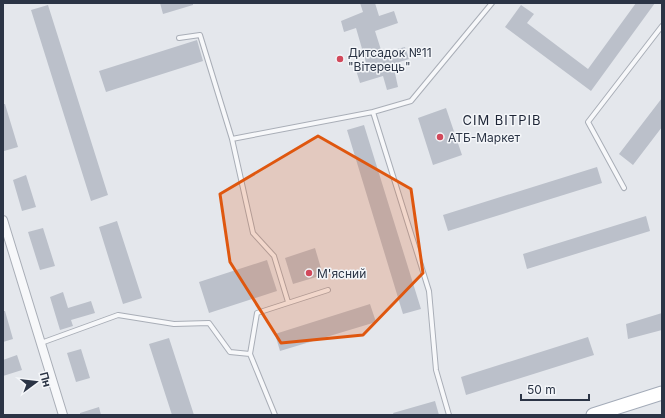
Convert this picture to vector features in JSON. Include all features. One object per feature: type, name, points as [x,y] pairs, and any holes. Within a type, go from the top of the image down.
[{"type":"main road","points":[[593,415],[662,393]]},
{"type":"street","points":[[3,220],[63,415]]},
{"type":"lane","points":[[232,139],[373,112],[410,101],[492,3]]},
{"type":"lane","points":[[624,188],[588,122],[662,26]]},
{"type":"lane","points":[[179,38],[200,35],[232,139],[253,233],[274,256],[288,302]]},
{"type":"lane","points":[[373,112],[429,291],[436,370],[449,415]]},
{"type":"lane","points":[[275,415],[250,354],[257,313],[328,290]]},
{"type":"lane","points":[[42,343],[118,315],[174,324],[208,323],[230,352],[250,354]]},
{"type":"highlighted area","points":[[318,136],[411,189],[423,273],[363,335],[281,343],[230,262],[220,194]]},
{"type":"building","points":[[160,3],[193,3],[193,5],[163,14]]},
{"type":"building","points":[[360,3],[375,3],[379,16],[394,11],[398,23],[375,31],[382,53],[405,47],[409,59],[393,64],[398,87],[387,90],[383,76],[360,83],[356,70],[367,66],[356,28],[344,32],[341,21],[363,12]]},
{"type":"building","points":[[636,3],[655,3],[591,91],[505,27],[521,5],[534,14],[527,23],[588,69]]},
{"type":"building","points":[[48,5],[108,195],[91,201],[31,10]]},
{"type":"building","points":[[197,40],[203,61],[106,92],[99,71]]},
{"type":"building","points":[[662,98],[662,127],[633,165],[619,154]]},
{"type":"building","points":[[3,104],[5,104],[18,147],[4,151]]},
{"type":"building","name":"АТБ-Маркет","points":[[446,108],[462,155],[433,165],[418,118]]},
{"type":"building","points":[[364,125],[421,309],[403,314],[347,130]]},
{"type":"building","points":[[597,167],[602,183],[448,231],[443,215]]},
{"type":"building","points":[[26,175],[36,207],[22,211],[13,180]]},
{"type":"building","points":[[646,216],[650,231],[527,269],[523,254]]},
{"type":"building","points":[[117,221],[142,298],[123,304],[99,227]]},
{"type":"building","points":[[43,228],[55,266],[40,270],[28,232]]},
{"type":"building","points":[[315,248],[323,275],[293,284],[285,258]]},
{"type":"building","points":[[267,260],[277,291],[209,313],[199,282]]},
{"type":"building","points":[[63,292],[68,308],[91,301],[95,313],[71,320],[73,326],[60,330],[50,297]]},
{"type":"building","points":[[370,304],[376,322],[280,351],[275,334]]},
{"type":"building","points":[[3,311],[5,311],[13,339],[3,342]]},
{"type":"building","points":[[662,313],[662,330],[628,339],[626,324]]},
{"type":"building","points":[[588,337],[594,355],[466,395],[461,377]]},
{"type":"building","points":[[169,338],[194,415],[172,415],[149,344]]},
{"type":"building","points":[[81,349],[90,378],[76,382],[67,353]]},
{"type":"building","points":[[17,355],[22,370],[3,376],[3,360]]},
{"type":"building","points":[[435,401],[439,415],[394,415],[393,413]]},
{"type":"building","points":[[99,407],[101,415],[80,415],[80,413]]},
{"type":"place","name":"Дитсадок №11 \"Вітерець\"","points":[[340,59]]},
{"type":"place","name":"АТБ-Маркет","points":[[440,137]]},
{"type":"place","name":"М'ясний","points":[[309,273]]},
{"type":"district","name":"СІМ ВІТРІВ","points":[[502,120]]}]
